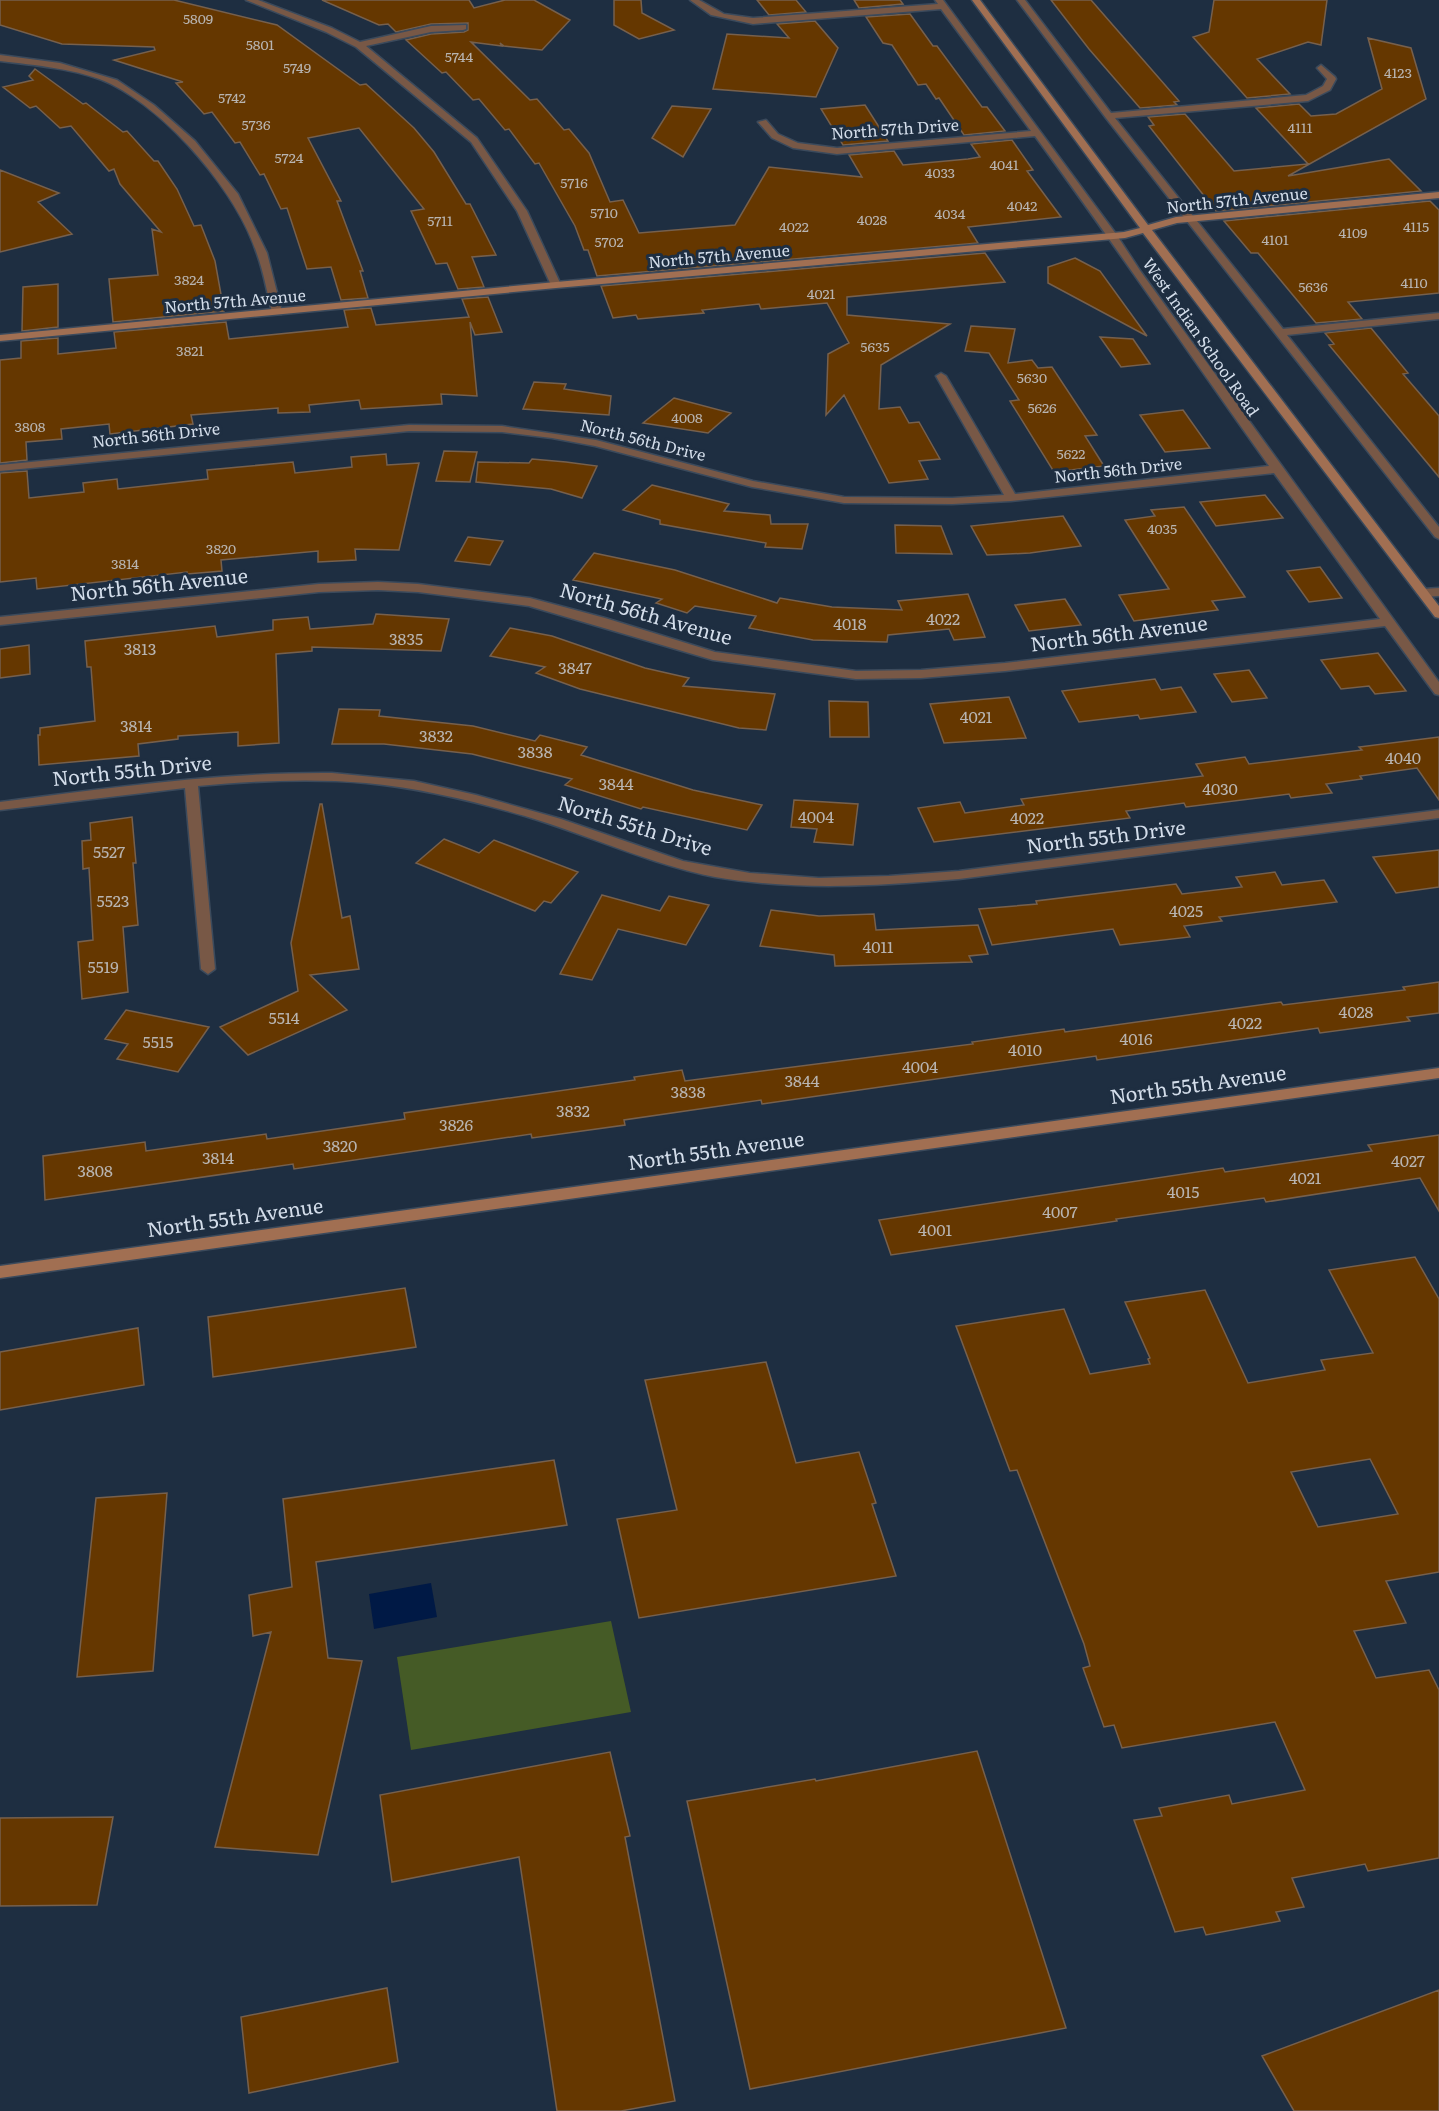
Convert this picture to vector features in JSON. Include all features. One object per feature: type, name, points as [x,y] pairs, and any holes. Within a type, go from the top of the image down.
[{"type":"street","points":[[250,0],[329,30],[359,45],[474,140],[522,211],[556,285]]},
{"type":"street","points":[[694,0],[702,8],[722,18],[753,21],[942,3]]},
{"type":"street","name":"West Indian School Road","points":[[976,0],[1145,228],[1439,614]]},
{"type":"street","points":[[1021,0],[1109,116],[1439,535]]},
{"type":"street","name":"West Indian School Road","points":[[942,3],[1439,691]]},
{"type":"street","points":[[359,45],[432,29],[463,27]]},
{"type":"street","points":[[0,58],[60,66],[114,82],[151,107],[192,143],[233,194],[262,253],[277,312]]},
{"type":"street","points":[[1109,116],[1308,98],[1328,88],[1332,79],[1320,68]]},
{"type":"street","name":"North 57th Drive","points":[[763,122],[775,136],[796,146],[837,151],[1038,133]]},
{"type":"street","name":"North 57th Avenue","points":[[0,338],[556,285],[1113,237],[1191,218],[1439,195]]},
{"type":"street","points":[[1280,333],[1439,316]]},
{"type":"street","points":[[941,376],[1011,498]]},
{"type":"street","name":"North 56th Drive","points":[[0,468],[359,431],[409,428],[502,429],[596,443],[752,484],[844,500],[952,501],[1011,498],[1277,469]]},
{"type":"street","name":"North 56th Avenue","points":[[0,621],[319,588],[378,586],[418,588],[530,602],[567,611],[713,656],[856,675],[921,674],[1005,667],[1389,622]]},
{"type":"street","points":[[1423,593],[1439,591]]},
{"type":"street","name":"North 55th Drive","points":[[0,806],[191,783],[298,776],[384,780],[475,798],[601,837],[681,865],[753,877],[826,883],[883,882],[959,875],[1439,814]]},
{"type":"street","points":[[191,783],[208,969]]},
{"type":"street","name":"North 55th Avenue","points":[[0,1272],[1439,1072]]},
{"type":"green space","points":[[611,1621],[631,1712],[411,1750],[397,1657]]},
{"type":"water","points":[[431,1583],[437,1617],[374,1629],[369,1594]]},
{"type":"building","points":[[0,0],[174,0],[277,25],[360,85],[366,84],[414,128],[434,152],[466,204],[470,204],[496,255],[472,257],[484,287],[458,289],[447,263],[436,264],[411,211],[424,209],[359,128],[308,138],[341,201],[337,201],[363,271],[360,271],[368,298],[341,300],[331,267],[307,269],[287,208],[281,209],[264,174],[260,175],[240,142],[235,143],[212,112],[204,114],[176,83],[183,82],[114,60],[155,50],[154,47],[62,44],[0,25]]},
{"type":"building","points":[[322,0],[469,0],[474,8],[505,0],[534,0],[570,20],[542,50],[504,46],[500,43],[502,46],[471,42],[530,100],[537,99],[564,130],[569,129],[589,153],[610,202],[623,200],[639,233],[735,225],[769,167],[862,177],[849,155],[894,151],[903,165],[980,157],[971,144],[1012,140],[1033,170],[1027,171],[1061,217],[968,227],[978,243],[597,276],[588,250],[584,250],[575,226],[539,163],[535,164],[509,129],[505,130],[479,99],[473,100],[446,72],[442,73],[406,40],[431,34],[464,32],[468,30],[468,23],[431,24],[396,32],[388,24],[379,25]]},
{"type":"building","points":[[614,0],[641,0],[642,13],[674,30],[639,39],[614,25]]},
{"type":"building","points":[[757,0],[796,0],[806,12],[769,15]]},
{"type":"building","points":[[854,0],[900,0],[903,4],[859,8]]},
{"type":"building","points":[[1051,0],[1091,0],[1179,101],[1174,102],[1177,105],[1140,108],[1089,49]]},
{"type":"building","points":[[1214,0],[1327,0],[1321,45],[1308,42],[1257,59],[1290,94],[1247,98],[1193,37],[1209,32]]},
{"type":"building","points":[[910,14],[982,107],[987,107],[1005,131],[964,135],[939,98],[936,99],[926,84],[918,85],[892,45],[883,43],[866,17]]},
{"type":"building","points":[[815,21],[838,48],[816,97],[713,89],[727,34],[789,38],[777,24]]},
{"type":"building","points":[[1368,38],[1411,48],[1426,99],[1288,176],[1389,159],[1421,191],[1216,211],[1149,126],[1154,125],[1148,117],[1185,114],[1234,171],[1308,164],[1256,108],[1299,104],[1311,116],[1336,114],[1382,89]]},
{"type":"building","points":[[35,69],[83,104],[86,103],[123,132],[127,131],[154,161],[158,161],[177,189],[194,226],[201,225],[215,261],[224,311],[113,322],[109,279],[158,275],[152,229],[161,232],[120,184],[114,169],[109,171],[71,126],[60,128],[36,106],[30,108],[3,87],[33,80],[29,76]]},
{"type":"building","points":[[865,105],[888,141],[843,145],[821,109]]},
{"type":"building","points":[[672,106],[711,109],[683,157],[652,138]]},
{"type":"building","points":[[0,170],[59,193],[38,202],[72,234],[0,252]]},
{"type":"building","points":[[1430,201],[1439,210],[1439,293],[1348,302],[1362,319],[1316,323],[1258,253],[1251,253],[1224,221]]},
{"type":"building","points":[[985,253],[1005,282],[847,297],[847,315],[950,324],[881,365],[879,409],[900,407],[909,423],[919,422],[940,459],[919,461],[928,479],[889,483],[844,395],[826,415],[828,354],[849,343],[827,303],[761,309],[759,304],[702,310],[704,313],[638,319],[636,315],[613,318],[601,286]]},
{"type":"building","points":[[1075,258],[1100,271],[1147,336],[1048,283],[1048,267]]},
{"type":"building","points":[[58,284],[58,327],[22,331],[23,287]]},
{"type":"building","points":[[488,297],[502,332],[475,335],[470,322],[477,396],[441,394],[442,404],[361,409],[359,400],[309,405],[310,412],[278,413],[278,408],[191,415],[193,424],[110,434],[109,424],[61,429],[62,439],[26,442],[27,460],[0,463],[0,360],[21,358],[21,341],[58,338],[58,354],[116,348],[114,332],[226,322],[229,339],[348,327],[344,310],[371,308],[376,325],[469,317],[462,299]]},
{"type":"building","points":[[971,326],[1015,329],[1008,363],[1032,360],[1038,368],[1052,367],[1097,435],[1085,436],[1104,466],[1054,472],[1010,401],[1019,400],[989,353],[965,351]]},
{"type":"building","points":[[1371,328],[1408,373],[1403,374],[1439,416],[1439,477],[1329,345],[1334,344],[1325,333]]},
{"type":"building","points":[[1100,337],[1133,339],[1150,364],[1121,367]]},
{"type":"building","points":[[534,382],[566,384],[564,389],[611,396],[609,415],[523,409]]},
{"type":"building","points":[[674,398],[731,413],[708,433],[643,423]]},
{"type":"building","points":[[1183,410],[1210,448],[1165,452],[1140,415]]},
{"type":"building","points":[[444,451],[477,452],[470,482],[436,481]]},
{"type":"building","points":[[386,454],[387,465],[419,463],[399,550],[355,549],[356,560],[318,562],[318,551],[221,560],[222,571],[187,574],[187,572],[37,589],[36,578],[0,582],[0,473],[27,471],[29,498],[84,492],[83,483],[117,479],[118,489],[208,479],[207,470],[293,462],[295,473],[352,467],[351,457]]},
{"type":"building","points":[[532,459],[597,466],[582,498],[551,489],[476,482],[478,462],[529,463]]},
{"type":"building","points":[[652,485],[729,504],[724,511],[770,515],[771,524],[808,524],[802,549],[765,547],[766,543],[660,524],[660,520],[623,510]]},
{"type":"building","points":[[1265,495],[1283,518],[1216,526],[1200,502]]},
{"type":"building","points":[[1184,507],[1245,597],[1212,601],[1218,610],[1134,621],[1119,595],[1169,589],[1125,520],[1155,516],[1151,510]]},
{"type":"building","points":[[1063,516],[1081,546],[1030,553],[987,555],[971,526]]},
{"type":"building","points":[[895,525],[941,526],[952,554],[896,553]]},
{"type":"building","points":[[468,537],[503,541],[490,565],[455,561]]},
{"type":"building","points":[[594,553],[675,570],[777,603],[780,598],[832,607],[902,610],[898,601],[968,594],[985,637],[954,640],[949,629],[888,635],[887,642],[813,640],[749,628],[756,616],[695,606],[687,613],[656,603],[662,599],[573,580]]},
{"type":"building","points":[[1320,567],[1342,598],[1309,602],[1287,571]]},
{"type":"building","points":[[1065,599],[1081,625],[1029,631],[1015,605]]},
{"type":"building","points":[[376,614],[449,619],[441,651],[312,647],[312,651],[276,654],[279,743],[238,746],[238,732],[178,736],[178,739],[138,744],[139,756],[39,765],[38,735],[40,735],[40,728],[95,721],[91,667],[87,667],[85,641],[215,626],[217,637],[273,630],[273,620],[308,617],[310,629],[373,624]]},
{"type":"building","points":[[510,628],[552,636],[645,668],[689,678],[683,686],[775,694],[766,730],[739,728],[580,689],[536,673],[545,667],[490,656]]},
{"type":"building","points":[[29,645],[30,674],[0,678],[0,649]]},
{"type":"building","points":[[1378,653],[1406,691],[1375,694],[1369,686],[1341,689],[1321,660]]},
{"type":"building","points":[[1249,670],[1267,698],[1232,702],[1214,674]]},
{"type":"building","points":[[1155,679],[1161,690],[1181,687],[1196,712],[1140,719],[1138,715],[1079,722],[1062,691]]},
{"type":"building","points":[[1009,697],[1026,738],[944,743],[930,704]]},
{"type":"building","points":[[829,701],[868,702],[869,737],[830,737]]},
{"type":"building","points":[[339,709],[380,710],[379,716],[473,726],[535,741],[540,735],[587,747],[581,755],[693,790],[762,805],[747,830],[643,807],[641,809],[565,785],[572,779],[472,754],[384,744],[332,744]]},
{"type":"building","points":[[1439,737],[1439,800],[1417,768],[1360,776],[1362,779],[1326,784],[1332,793],[1291,798],[1289,794],[1186,807],[1184,803],[1126,811],[1130,818],[934,842],[918,808],[960,802],[965,813],[1024,805],[1021,799],[1203,776],[1196,764],[1245,757],[1249,764],[1362,750],[1359,747]]},
{"type":"building","points":[[794,800],[858,804],[853,845],[814,842],[817,829],[791,827]]},
{"type":"building","points":[[320,804],[322,804],[342,918],[350,916],[359,969],[310,975],[347,1010],[248,1055],[220,1027],[298,991],[291,943]]},
{"type":"building","points":[[132,817],[138,925],[123,927],[128,992],[82,999],[78,942],[93,940],[89,868],[83,869],[82,841],[91,840],[90,823]]},
{"type":"building","points":[[444,839],[479,853],[494,840],[578,872],[551,903],[544,901],[535,911],[416,863]]},
{"type":"building","points":[[1439,850],[1439,887],[1396,893],[1373,857]]},
{"type":"building","points":[[1275,872],[1282,885],[1324,880],[1337,902],[1219,917],[1222,921],[1184,926],[1190,937],[1120,945],[1113,929],[992,945],[979,909],[1037,904],[1036,901],[1176,884],[1182,894],[1242,887],[1236,877]]},
{"type":"building","points":[[602,895],[660,911],[669,896],[709,905],[686,945],[618,929],[592,980],[560,974]]},
{"type":"building","points":[[771,910],[819,916],[874,914],[876,930],[978,925],[988,954],[969,956],[972,962],[835,966],[834,955],[760,946]]},
{"type":"building","points":[[1439,982],[1439,1013],[1407,1017],[1410,1021],[1320,1033],[1318,1028],[1097,1060],[1096,1056],[762,1104],[761,1100],[624,1120],[625,1125],[532,1138],[531,1134],[294,1169],[293,1164],[45,1200],[43,1156],[145,1142],[146,1151],[266,1134],[267,1139],[405,1119],[404,1113],[635,1080],[634,1077],[682,1070],[685,1081],[973,1044],[972,1042],[1064,1029],[1065,1032],[1281,1002],[1283,1005],[1405,990],[1403,987]]},
{"type":"building","points":[[126,1010],[209,1027],[178,1072],[117,1059],[128,1044],[105,1039]]},
{"type":"building","points":[[1439,1135],[1439,1211],[1420,1178],[1266,1202],[1264,1198],[1116,1219],[1117,1221],[891,1255],[879,1220],[1223,1168],[1225,1172],[1372,1151],[1368,1145]]},
{"type":"building","points":[[1415,1257],[1439,1299],[1439,1572],[1386,1581],[1406,1623],[1354,1631],[1376,1678],[1429,1670],[1439,1690],[1439,1858],[1368,1871],[1365,1864],[1292,1878],[1304,1907],[1276,1912],[1280,1921],[1206,1935],[1203,1927],[1175,1932],[1134,1820],[1162,1816],[1159,1808],[1229,1795],[1232,1804],[1305,1790],[1275,1722],[1122,1748],[1114,1725],[1104,1727],[1083,1668],[1090,1666],[1084,1644],[1017,1470],[1010,1471],[956,1326],[1064,1309],[1090,1374],[1150,1364],[1148,1359],[1150,1358],[1125,1302],[1205,1290],[1248,1383],[1325,1370],[1321,1360],[1373,1353],[1329,1270]],"holes":[[[1370,1459],[1398,1514],[1318,1527],[1291,1472]]]},
{"type":"building","points":[[405,1288],[416,1347],[213,1377],[208,1317]]},
{"type":"building","points":[[138,1328],[144,1385],[0,1410],[0,1352]]},
{"type":"building","points":[[766,1362],[796,1463],[859,1452],[876,1503],[872,1504],[896,1576],[639,1618],[617,1519],[677,1510],[645,1380]]},
{"type":"building","points":[[554,1460],[567,1525],[316,1562],[328,1658],[362,1661],[318,1855],[215,1847],[271,1632],[253,1636],[249,1595],[292,1587],[283,1499]]},
{"type":"building","points":[[167,1493],[153,1671],[77,1677],[96,1498]]},
{"type":"building","points":[[977,1751],[1066,2028],[750,2089],[687,1801],[815,1779],[816,1781]]},
{"type":"building","points":[[610,1752],[630,1836],[625,1837],[675,2101],[621,2111],[557,2111],[519,1857],[392,1882],[380,1795]]},
{"type":"building","points":[[113,1817],[97,1905],[0,1906],[0,1818]]},
{"type":"building","points":[[387,1988],[398,2062],[249,2093],[241,2017]]},
{"type":"building","points":[[1439,1990],[1439,2111],[1294,2111],[1262,2056]]}]
